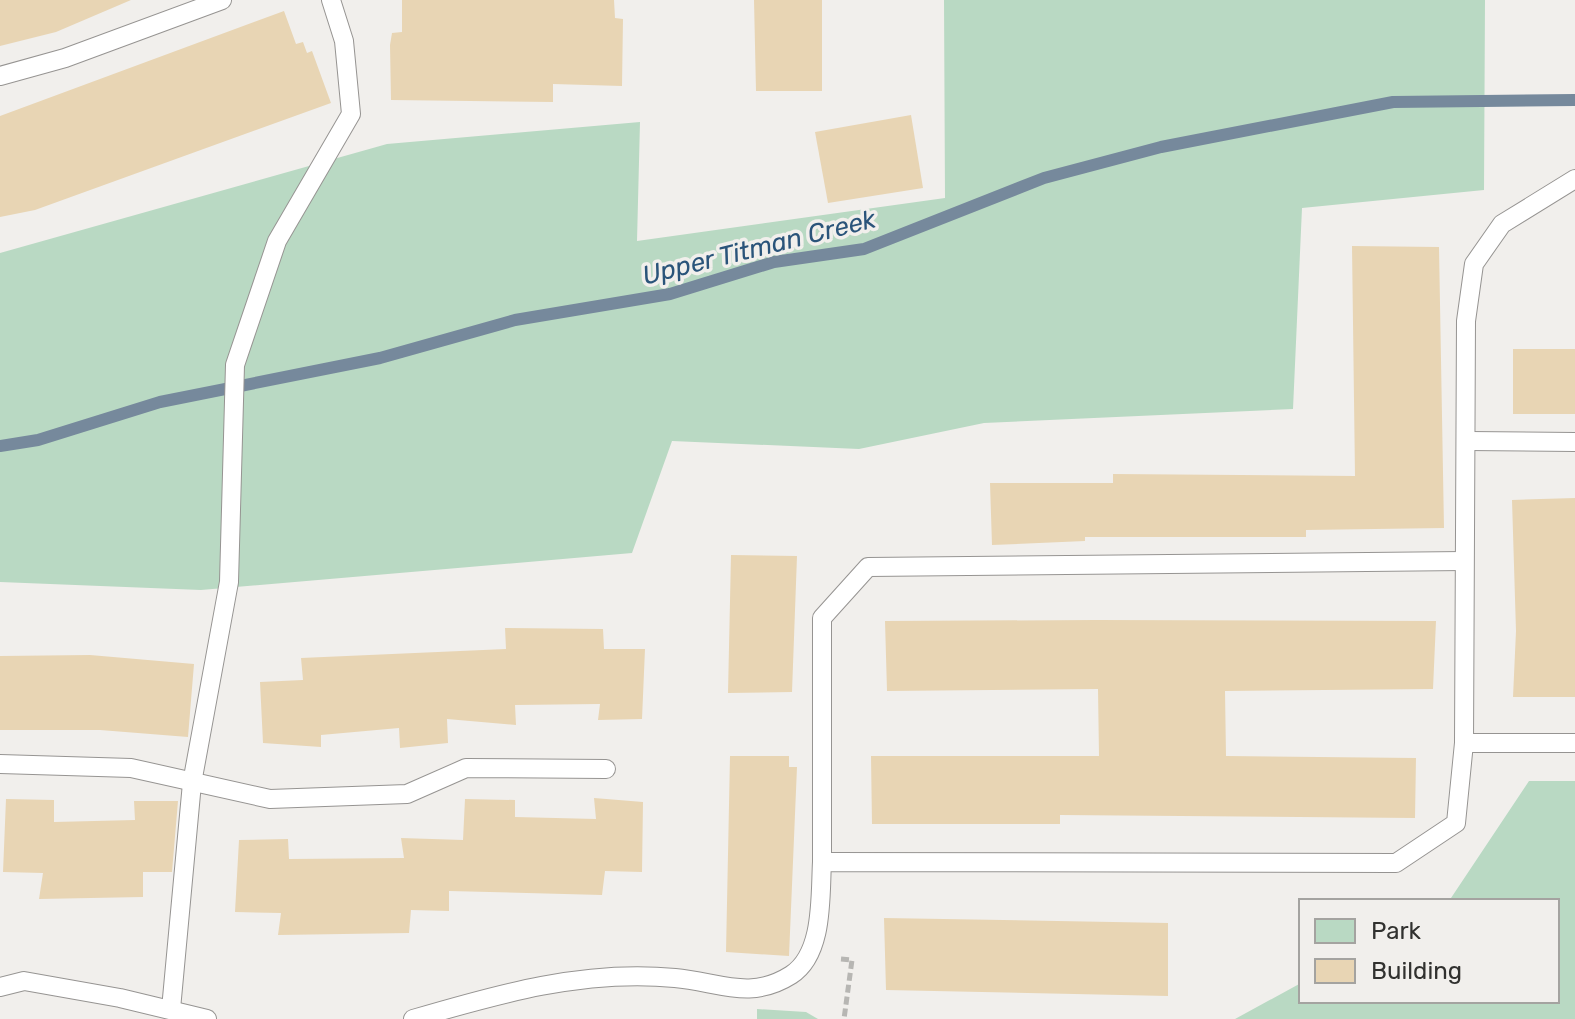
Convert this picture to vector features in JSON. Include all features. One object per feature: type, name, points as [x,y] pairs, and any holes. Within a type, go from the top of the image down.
[{"type":"lane","points":[[0,76],[65,58],[222,0]]},
{"type":"lane","points":[[171,1009],[192,783],[229,582],[235,365],[277,241],[351,114],[344,41],[331,0]]},
{"type":"lane","points":[[822,862],[1396,863],[1456,823],[1464,743],[1464,561],[1468,441],[1466,321],[1474,264],[1502,224],[1575,179]]},
{"type":"lane","points":[[1468,441],[1575,442]]},
{"type":"lane","points":[[413,1019],[519,988],[618,977],[674,978],[755,992],[794,974],[819,933],[822,618],[868,567],[1464,561]]},
{"type":"lane","points":[[1464,743],[1575,743]]},
{"type":"lane","points":[[0,764],[131,768],[270,799],[407,794],[466,768],[606,769]]},
{"type":"lane","points":[[0,987],[24,981],[171,1009],[207,1019]]},
{"type":"path","points":[[804,958],[852,960],[844,1019]]},
{"type":"green space","points":[[944,0],[1485,0],[1484,190],[1302,208],[1293,409],[984,423],[859,449],[672,441],[632,553],[201,590],[0,582],[0,253],[387,144],[640,122],[637,241],[945,198]]},
{"type":"green space","points":[[1529,781],[1575,781],[1575,1019],[1235,1019],[1299,984],[1299,1003],[1559,1003],[1559,899],[1450,899]]},
{"type":"green space","points":[[757,1009],[806,1012],[818,1019],[757,1019]]},
{"type":"building","points":[[0,0],[131,0],[56,32],[0,46]]},
{"type":"building","points":[[402,0],[614,0],[615,18],[623,19],[622,86],[553,84],[553,102],[391,100],[390,45],[392,33],[402,32]]},
{"type":"building","points":[[754,0],[822,0],[822,91],[756,91]]},
{"type":"building","points":[[284,11],[296,44],[303,42],[307,53],[312,51],[331,103],[35,210],[0,217],[0,116]]},
{"type":"building","points":[[911,115],[923,188],[828,203],[815,132]]},
{"type":"building","points":[[1352,246],[1439,247],[1444,528],[1306,530],[1306,537],[1085,537],[1085,541],[992,545],[990,483],[1113,483],[1113,474],[1355,476]]},
{"type":"building","points":[[1513,349],[1575,349],[1575,414],[1513,414]]},
{"type":"building","points":[[1575,498],[1575,697],[1513,697],[1516,631],[1512,500]]},
{"type":"building","points":[[731,555],[797,556],[792,692],[728,693]]},
{"type":"building","points":[[885,621],[1436,621],[1433,689],[1225,691],[1226,756],[1416,758],[1415,818],[1060,815],[1060,824],[872,824],[871,756],[1099,756],[1098,689],[887,691]]},
{"type":"building","points":[[505,628],[603,629],[604,649],[645,649],[642,719],[598,720],[600,704],[515,705],[516,725],[447,719],[448,743],[400,748],[399,728],[321,735],[321,747],[263,743],[260,682],[303,680],[301,658],[506,649]]},
{"type":"building","points":[[90,655],[194,664],[188,737],[100,730],[0,730],[0,656]]},
{"type":"building","points":[[730,756],[789,756],[789,767],[797,767],[789,956],[726,952]]},
{"type":"building","points":[[594,798],[643,802],[642,872],[605,871],[602,895],[449,891],[449,911],[411,910],[409,933],[278,935],[281,913],[235,912],[239,840],[288,839],[289,859],[404,858],[401,838],[463,840],[465,799],[515,800],[515,817],[596,819]]},
{"type":"building","points":[[6,799],[54,800],[54,822],[135,820],[134,801],[178,801],[172,872],[143,872],[143,897],[39,899],[43,873],[3,872]]},
{"type":"building","points":[[884,918],[1168,923],[1168,996],[886,990]]},
{"type":"waterway","name":"Upper Titman Creek","points":[[0,446],[38,440],[160,402],[380,358],[515,320],[670,294],[774,262],[864,249],[1044,178],[1161,147],[1393,102],[1575,100]]}]
